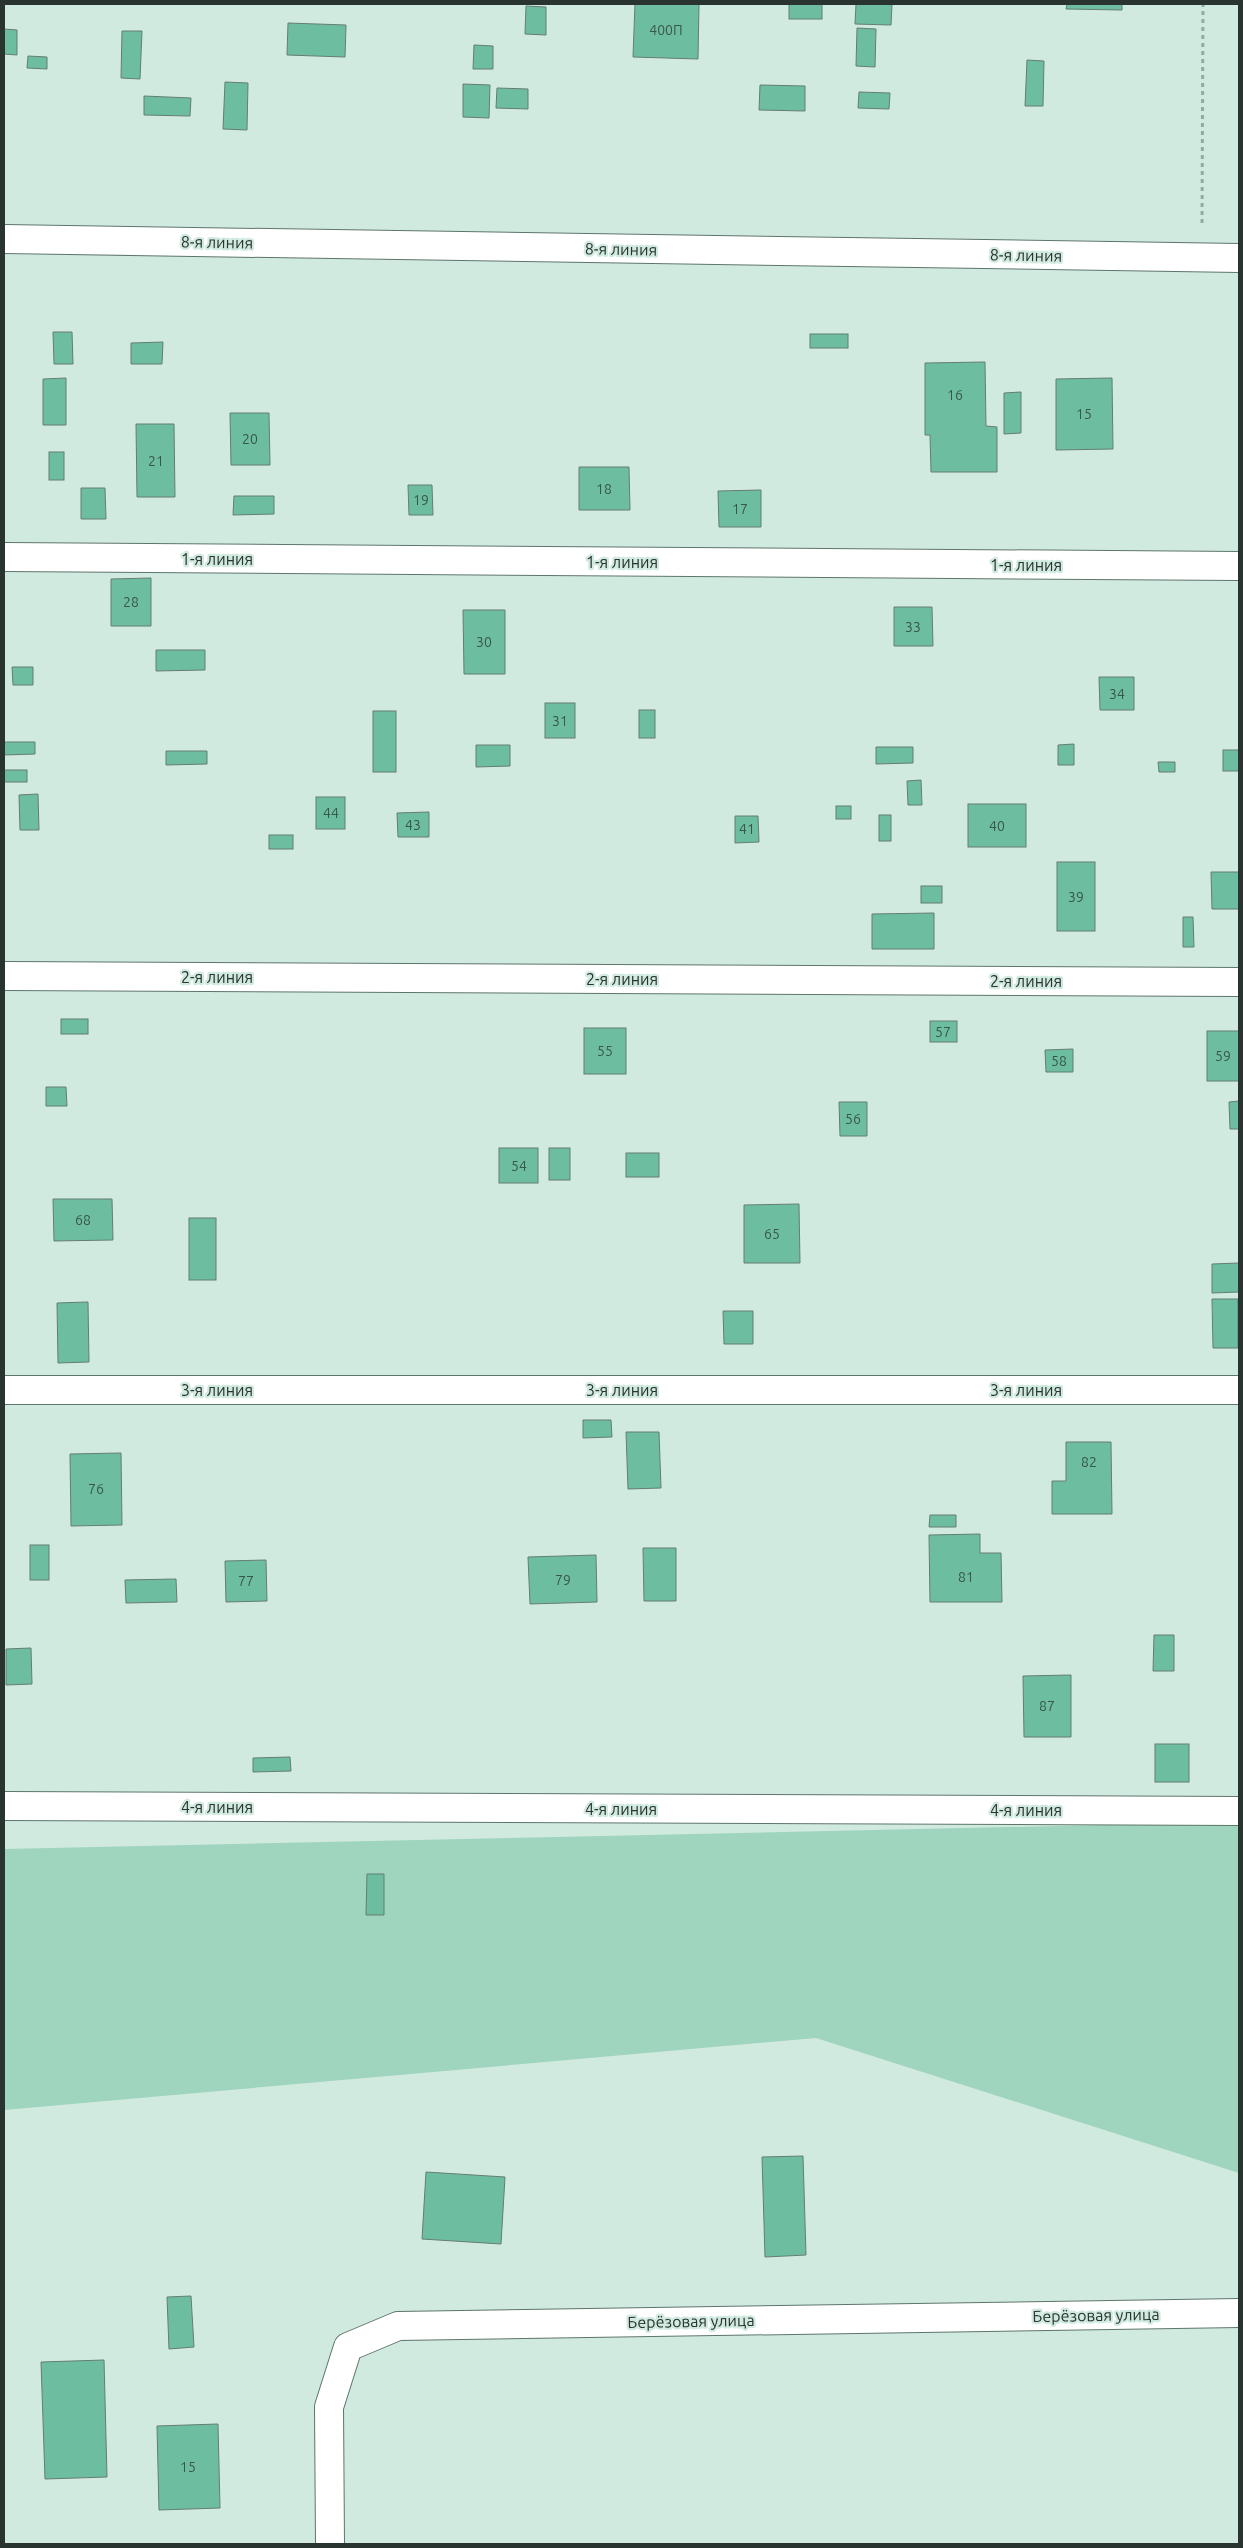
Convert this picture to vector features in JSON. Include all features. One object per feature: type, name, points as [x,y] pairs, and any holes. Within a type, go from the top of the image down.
[{"type":"street","name":"8-я линия","points":[[4,239],[1239,258]]},
{"type":"street","name":"1-я линия","points":[[4,557],[1239,566]]},
{"type":"street","name":"2-я линия","points":[[4,976],[1239,982]]},
{"type":"street","name":"3-я линия","points":[[4,1390],[1239,1390]]},
{"type":"street","name":"4-я линия","points":[[4,1806],[1239,1811]]},
{"type":"street","name":"Берёзовая улица","points":[[330,2544],[329,2407],[348,2346],[398,2326],[1239,2313]]},
{"type":"path","points":[[1201,258],[1203,4]]},
{"type":"green space","points":[[1239,1822],[1239,2173],[816,2038],[4,2110],[4,1849]]},
{"type":"building","points":[[635,4],[699,4],[698,59],[633,57]]},
{"type":"building","points":[[789,4],[822,4],[822,19],[789,19]]},
{"type":"building","points":[[856,4],[892,4],[891,25],[855,24]]},
{"type":"building","points":[[1067,4],[1122,4],[1122,10],[1066,9]]},
{"type":"building","points":[[526,6],[546,7],[546,35],[525,34]]},
{"type":"building","points":[[288,23],[346,25],[345,57],[287,55]]},
{"type":"building","points":[[857,28],[876,29],[875,67],[856,66]]},
{"type":"building","points":[[4,29],[17,30],[17,55],[4,54]]},
{"type":"building","points":[[122,31],[142,31],[140,79],[121,78]]},
{"type":"building","points":[[474,45],[493,46],[493,69],[473,69]]},
{"type":"building","points":[[28,56],[47,57],[47,69],[27,68]]},
{"type":"building","points":[[1027,60],[1044,61],[1043,106],[1025,106]]},
{"type":"building","points":[[225,82],[248,83],[247,130],[223,129]]},
{"type":"building","points":[[463,84],[490,85],[489,118],[463,117]]},
{"type":"building","points":[[760,85],[805,86],[805,111],[759,110]]},
{"type":"building","points":[[497,88],[528,89],[528,109],[496,108]]},
{"type":"building","points":[[859,92],[890,93],[889,109],[858,108]]},
{"type":"building","points":[[144,96],[191,98],[190,116],[144,115]]},
{"type":"building","points":[[53,332],[72,332],[73,364],[54,364]]},
{"type":"building","points":[[810,334],[848,334],[848,348],[810,348]]},
{"type":"building","points":[[163,342],[162,364],[131,364],[131,343]]},
{"type":"building","points":[[985,362],[986,426],[997,427],[997,472],[931,472],[930,435],[925,435],[925,363]]},
{"type":"building","points":[[66,378],[66,425],[43,425],[43,379]]},
{"type":"building","points":[[1112,378],[1113,449],[1056,450],[1056,379]]},
{"type":"building","points":[[1021,392],[1021,433],[1004,434],[1004,393]]},
{"type":"building","points":[[230,413],[269,413],[270,465],[231,465]]},
{"type":"building","points":[[136,424],[174,424],[175,497],[137,497]]},
{"type":"building","points":[[49,452],[64,452],[64,480],[49,480]]},
{"type":"building","points":[[579,467],[629,467],[630,510],[579,510]]},
{"type":"building","points":[[408,485],[432,485],[433,515],[409,515]]},
{"type":"building","points":[[81,488],[105,488],[106,519],[81,519]]},
{"type":"building","points":[[761,490],[761,527],[719,527],[718,491]]},
{"type":"building","points":[[234,496],[274,496],[274,514],[233,515]]},
{"type":"building","points":[[151,578],[151,626],[111,626],[111,579]]},
{"type":"building","points":[[894,607],[932,607],[933,646],[894,646]]},
{"type":"building","points":[[463,610],[505,610],[505,674],[464,674]]},
{"type":"building","points":[[156,650],[205,650],[205,670],[156,671]]},
{"type":"building","points":[[12,667],[33,667],[33,685],[13,685]]},
{"type":"building","points":[[1099,677],[1134,677],[1134,710],[1100,710]]},
{"type":"building","points":[[545,703],[575,703],[575,738],[545,738]]},
{"type":"building","points":[[639,710],[655,710],[655,738],[639,738]]},
{"type":"building","points":[[373,711],[396,711],[396,772],[373,772]]},
{"type":"building","points":[[4,742],[35,742],[35,754],[4,755]]},
{"type":"building","points":[[1074,744],[1074,765],[1058,765],[1058,745]]},
{"type":"building","points":[[476,745],[510,745],[510,766],[476,767]]},
{"type":"building","points":[[876,747],[913,747],[913,763],[876,764]]},
{"type":"building","points":[[1223,750],[1239,750],[1239,771],[1223,771]]},
{"type":"building","points":[[166,751],[207,751],[207,764],[166,765]]},
{"type":"building","points":[[1158,762],[1175,762],[1175,772],[1159,772]]},
{"type":"building","points":[[4,770],[27,770],[27,782],[4,782]]},
{"type":"building","points":[[921,780],[922,805],[908,805],[907,781]]},
{"type":"building","points":[[38,794],[39,830],[20,830],[19,795]]},
{"type":"building","points":[[316,797],[345,797],[345,829],[316,829]]},
{"type":"building","points":[[968,804],[1026,804],[1026,847],[968,847]]},
{"type":"building","points":[[836,806],[851,806],[851,819],[836,819]]},
{"type":"building","points":[[429,812],[429,837],[398,837],[397,813]]},
{"type":"building","points":[[879,815],[891,815],[891,841],[879,841]]},
{"type":"building","points":[[735,816],[758,816],[759,842],[735,843]]},
{"type":"building","points":[[269,835],[293,835],[293,849],[269,849]]},
{"type":"building","points":[[1057,862],[1095,862],[1095,931],[1057,931]]},
{"type":"building","points":[[1211,872],[1239,872],[1239,909],[1212,909]]},
{"type":"building","points":[[921,886],[942,886],[942,903],[921,903]]},
{"type":"building","points":[[934,913],[934,949],[872,949],[872,914]]},
{"type":"building","points":[[1183,917],[1193,917],[1194,947],[1183,947]]},
{"type":"building","points":[[61,1019],[88,1019],[88,1034],[61,1034]]},
{"type":"building","points":[[930,1021],[957,1021],[957,1042],[930,1042]]},
{"type":"building","points":[[584,1028],[626,1028],[626,1074],[584,1074]]},
{"type":"building","points":[[1207,1031],[1239,1031],[1239,1081],[1207,1081]]},
{"type":"building","points":[[1073,1049],[1073,1072],[1046,1072],[1045,1050]]},
{"type":"building","points":[[46,1087],[66,1087],[67,1106],[46,1106]]},
{"type":"building","points":[[1239,1101],[1239,1129],[1230,1129],[1229,1102]]},
{"type":"building","points":[[839,1102],[867,1102],[867,1136],[840,1136]]},
{"type":"building","points":[[499,1148],[538,1148],[538,1183],[499,1183]]},
{"type":"building","points":[[549,1148],[570,1148],[570,1180],[549,1180]]},
{"type":"building","points":[[626,1153],[659,1153],[659,1177],[626,1177]]},
{"type":"building","points":[[53,1199],[112,1199],[113,1240],[54,1241]]},
{"type":"building","points":[[799,1204],[800,1263],[744,1263],[744,1205]]},
{"type":"building","points":[[189,1218],[216,1218],[216,1280],[189,1280]]},
{"type":"building","points":[[1239,1263],[1239,1292],[1212,1293],[1212,1264]]},
{"type":"building","points":[[1212,1299],[1238,1299],[1238,1348],[1213,1348]]},
{"type":"building","points":[[88,1302],[89,1362],[58,1363],[57,1303]]},
{"type":"building","points":[[723,1311],[753,1311],[753,1344],[724,1344]]},
{"type":"building","points":[[583,1420],[611,1420],[612,1437],[583,1438]]},
{"type":"building","points":[[626,1432],[659,1432],[661,1488],[628,1489]]},
{"type":"building","points":[[1066,1442],[1111,1442],[1112,1514],[1052,1514],[1052,1481],[1066,1481]]},
{"type":"building","points":[[121,1453],[122,1525],[71,1526],[70,1454]]},
{"type":"building","points":[[930,1515],[956,1515],[956,1527],[929,1527]]},
{"type":"building","points":[[980,1534],[980,1553],[1001,1553],[1002,1602],[930,1602],[929,1535]]},
{"type":"building","points":[[30,1545],[49,1545],[49,1580],[30,1580]]},
{"type":"building","points":[[643,1548],[676,1548],[676,1601],[644,1601]]},
{"type":"building","points":[[596,1555],[597,1602],[530,1604],[528,1557]]},
{"type":"building","points":[[266,1560],[267,1601],[226,1602],[225,1561]]},
{"type":"building","points":[[176,1579],[177,1602],[126,1603],[125,1580]]},
{"type":"building","points":[[1154,1635],[1174,1635],[1174,1671],[1153,1671]]},
{"type":"building","points":[[31,1648],[32,1684],[6,1685],[6,1649]]},
{"type":"building","points":[[1071,1675],[1071,1737],[1024,1737],[1023,1676]]},
{"type":"building","points":[[1155,1744],[1189,1744],[1189,1782],[1155,1782]]},
{"type":"building","points":[[290,1757],[291,1771],[253,1772],[253,1758]]},
{"type":"building","points":[[367,1874],[384,1874],[384,1915],[366,1915]]},
{"type":"building","points":[[803,2156],[806,2255],[765,2257],[762,2157]]},
{"type":"building","points":[[426,2172],[505,2177],[501,2244],[422,2239]]},
{"type":"building","points":[[191,2296],[194,2347],[169,2349],[167,2297]]},
{"type":"building","points":[[104,2360],[107,2477],[45,2479],[41,2362]]},
{"type":"building","points":[[218,2424],[220,2508],[159,2510],[157,2426]]}]
